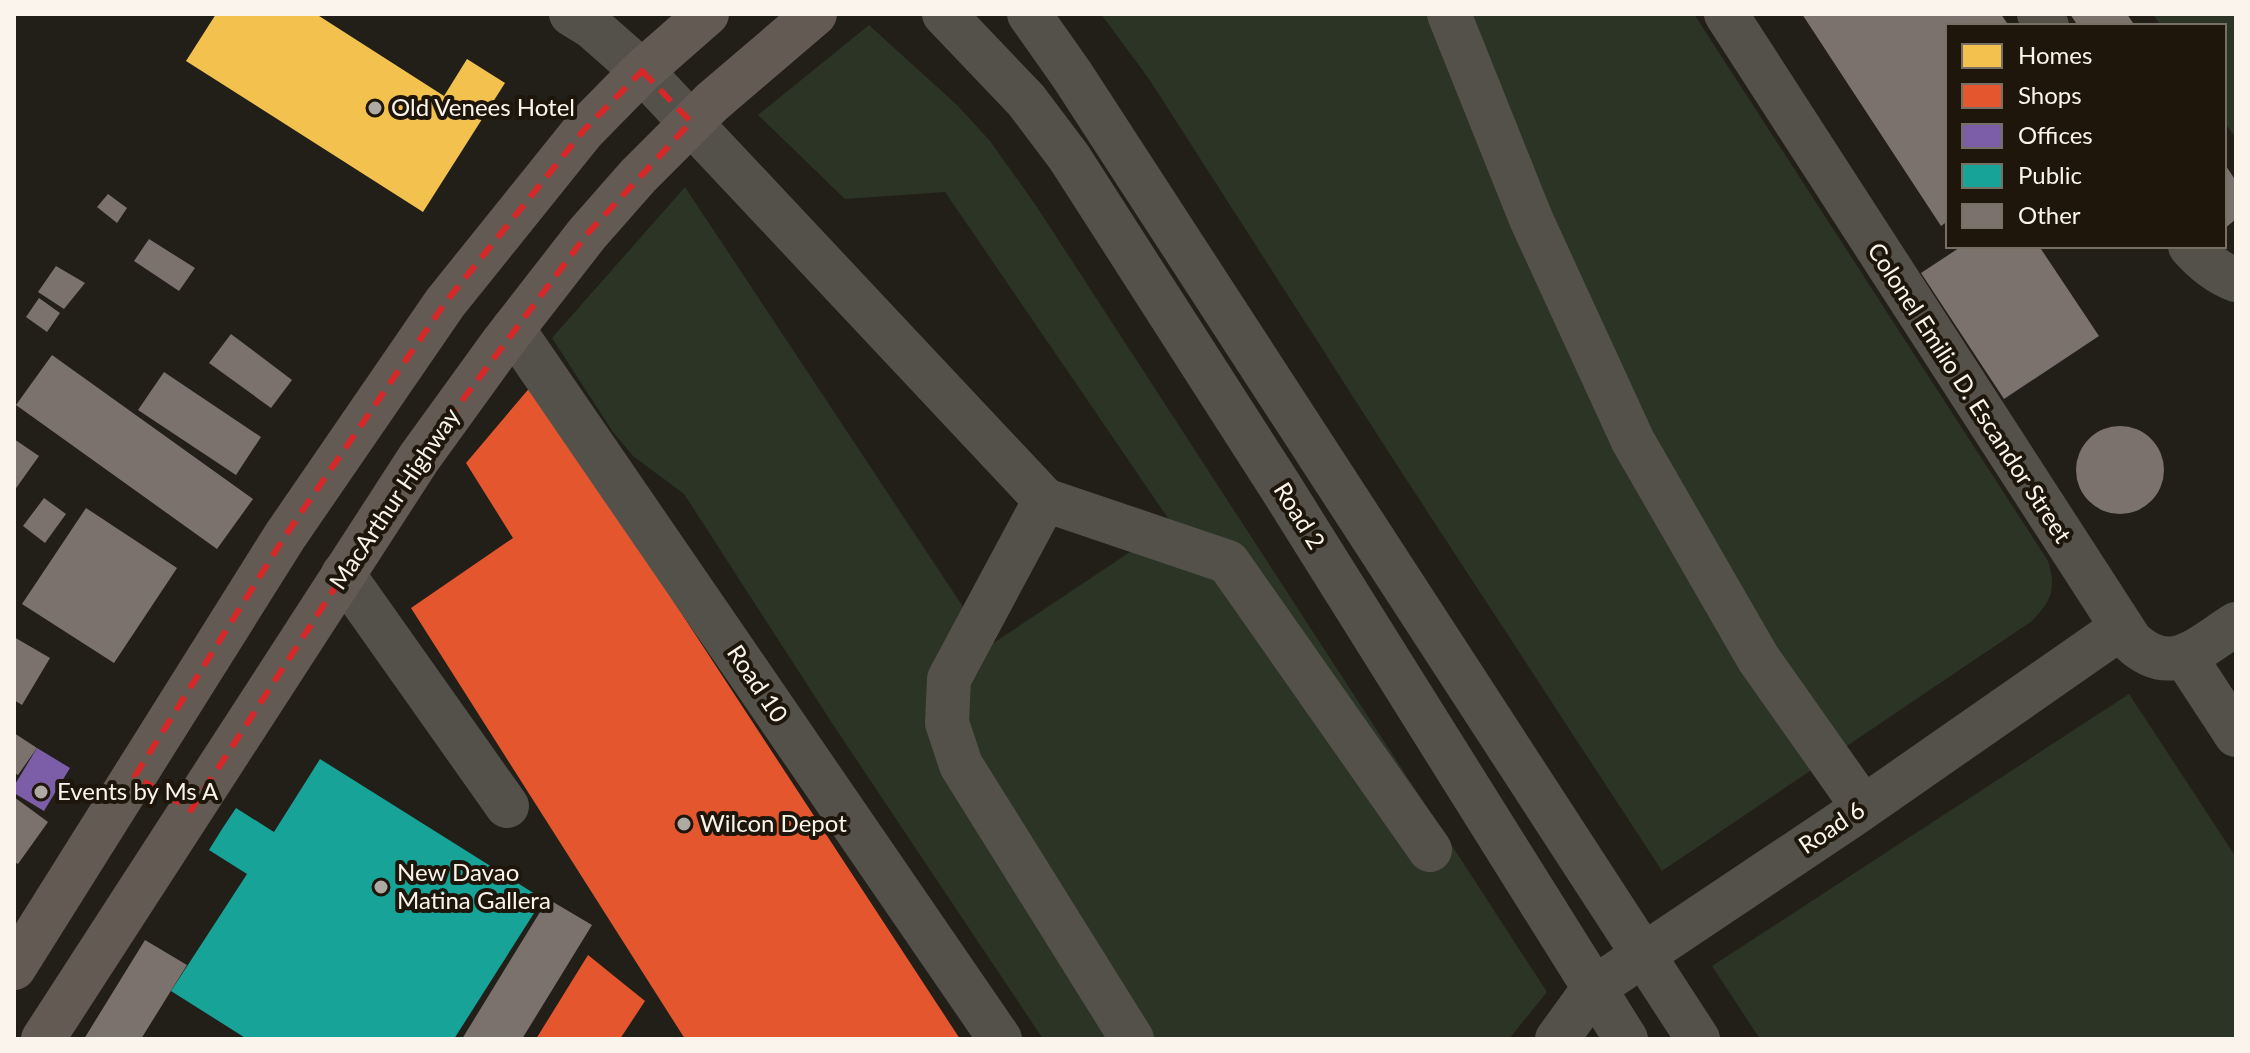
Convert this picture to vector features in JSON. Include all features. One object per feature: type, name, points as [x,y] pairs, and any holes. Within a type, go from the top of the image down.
[{"type":"main road","points":[[14,968],[285,536],[445,303],[584,130],[642,71],[707,14]]},
{"type":"main road","name":"MacArthur Highway","points":[[43,1039],[419,458],[513,329],[587,234],[638,176],[691,122],[774,46],[815,14]]},
{"type":"main road","points":[[285,536],[343,574]]},
{"type":"main road","points":[[135,776],[191,810]]},
{"type":"street","points":[[571,14],[592,27],[642,71],[1045,500],[1228,562],[1430,850]]},
{"type":"street","name":"Road 2","points":[[944,14],[1026,100],[1069,157],[1280,486],[1626,1039]]},
{"type":"street","name":"Road 2","points":[[1029,14],[1072,75],[1698,1039]]},
{"type":"street","points":[[1449,14],[1531,219],[1633,441],[1758,658],[1863,807]]},
{"type":"street","name":"Colonel Emilio D. Escandor Street","points":[[1726,14],[2121,628],[2142,652],[2156,659],[2185,657]]},
{"type":"street","points":[[2192,248],[2222,275],[2236,280]]},
{"type":"street","name":"Road 10","points":[[513,329],[1000,1039]]},
{"type":"street","points":[[1280,486],[1322,459]]},
{"type":"street","points":[[1045,500],[949,679],[947,723],[961,765],[1132,1039]]},
{"type":"street","points":[[343,574],[507,806]]},
{"type":"street","points":[[2236,624],[2185,657],[2236,735]]},
{"type":"street","name":"Road 6","points":[[1557,1039],[1594,988],[2121,628]]},
{"type":"highlighted area","points":[[642,71],[691,122],[587,234],[419,458],[191,810],[135,776],[285,536],[445,303],[584,130]]},
{"type":"green space","points":[[1101,14],[1694,14],[2048,561],[2052,587],[2044,607],[2032,621],[1662,871],[1149,79]]},
{"type":"green space","points":[[2153,14],[2236,14],[2236,139],[2226,124],[2226,24],[2160,24]]},
{"type":"green space","points":[[869,25],[957,105],[990,141],[1037,207],[1547,992],[1509,1039],[1043,1039],[684,494],[633,456],[613,432],[552,338],[685,187],[989,646],[1172,524],[945,192],[845,199],[758,115]]},
{"type":"green space","points":[[2129,694],[2236,857],[2236,1039],[1760,1039],[1712,966]]},
{"type":"building: Homes","name":"Old Venees Hotel","points":[[216,14],[316,14],[444,96],[467,59],[505,83],[423,212],[186,61]]},
{"type":"building: Shops","name":"Wilcon Depot","points":[[532,385],[960,1039],[685,1039],[411,608],[513,538],[466,463]]},
{"type":"building: Shops","points":[[588,955],[645,1001],[620,1039],[536,1039]]},
{"type":"building: Offices","points":[[37,748],[70,768],[44,811],[14,793],[14,786]]},
{"type":"building: Public","name":"New Davao Matina Gallera","points":[[320,759],[543,899],[454,1039],[247,1039],[171,991],[247,874],[209,850],[222,829],[236,808],[274,832]]},
{"type":"building: Other","points":[[1802,14],[2001,14],[2008,24],[1946,24],[1946,222],[1941,226]]},
{"type":"building: Other","points":[[2070,14],[2127,14],[2134,24],[2077,24]]},
{"type":"building: Other","points":[[2226,166],[2236,181],[2236,219],[2226,227]]},
{"type":"building: Other","points":[[108,194],[127,208],[117,223],[97,207]]},
{"type":"building: Other","points":[[149,239],[195,268],[179,291],[134,261]]},
{"type":"building: Other","points":[[1959,248],[2040,248],[2099,336],[2004,399],[1921,273]]},
{"type":"building: Other","points":[[56,266],[85,283],[64,309],[38,292]]},
{"type":"building: Other","points":[[39,298],[60,313],[47,332],[26,317]]},
{"type":"building: Other","points":[[231,334],[292,380],[271,408],[209,363]]},
{"type":"building: Other","points":[[52,355],[253,499],[217,549],[16,405]]},
{"type":"building: Other","points":[[164,372],[261,437],[236,475],[138,410]]},
{"type":"building: Other","points":[[2120,426],[2145,433],[2157,445],[2164,470],[2157,495],[2145,507],[2120,514],[2095,507],[2083,495],[2076,470],[2083,445],[2095,433]]},
{"type":"building: Other","points":[[14,439],[39,456],[14,491]]},
{"type":"building: Other","points":[[44,498],[66,514],[45,543],[23,526]]},
{"type":"building: Other","points":[[86,508],[177,568],[114,663],[22,604]]},
{"type":"building: Other","points":[[14,637],[50,658],[22,705],[14,700]]},
{"type":"building: Other","points":[[14,733],[37,748],[18,775],[14,773]]},
{"type":"building: Other","points":[[14,797],[48,822],[18,864],[14,862]]},
{"type":"building: Other","points":[[548,899],[592,925],[522,1039],[462,1039]]},
{"type":"building: Other","points":[[145,940],[187,965],[141,1039],[84,1039]]},
{"type":"place","name":"Old Venees Hotel","points":[[375,108]]},
{"type":"place","name":"Events by Ms A","points":[[41,792]]},
{"type":"place","name":"Wilcon Depot","points":[[684,824]]},
{"type":"place","name":"New Davao Matina Gallera","points":[[381,887]]}]
